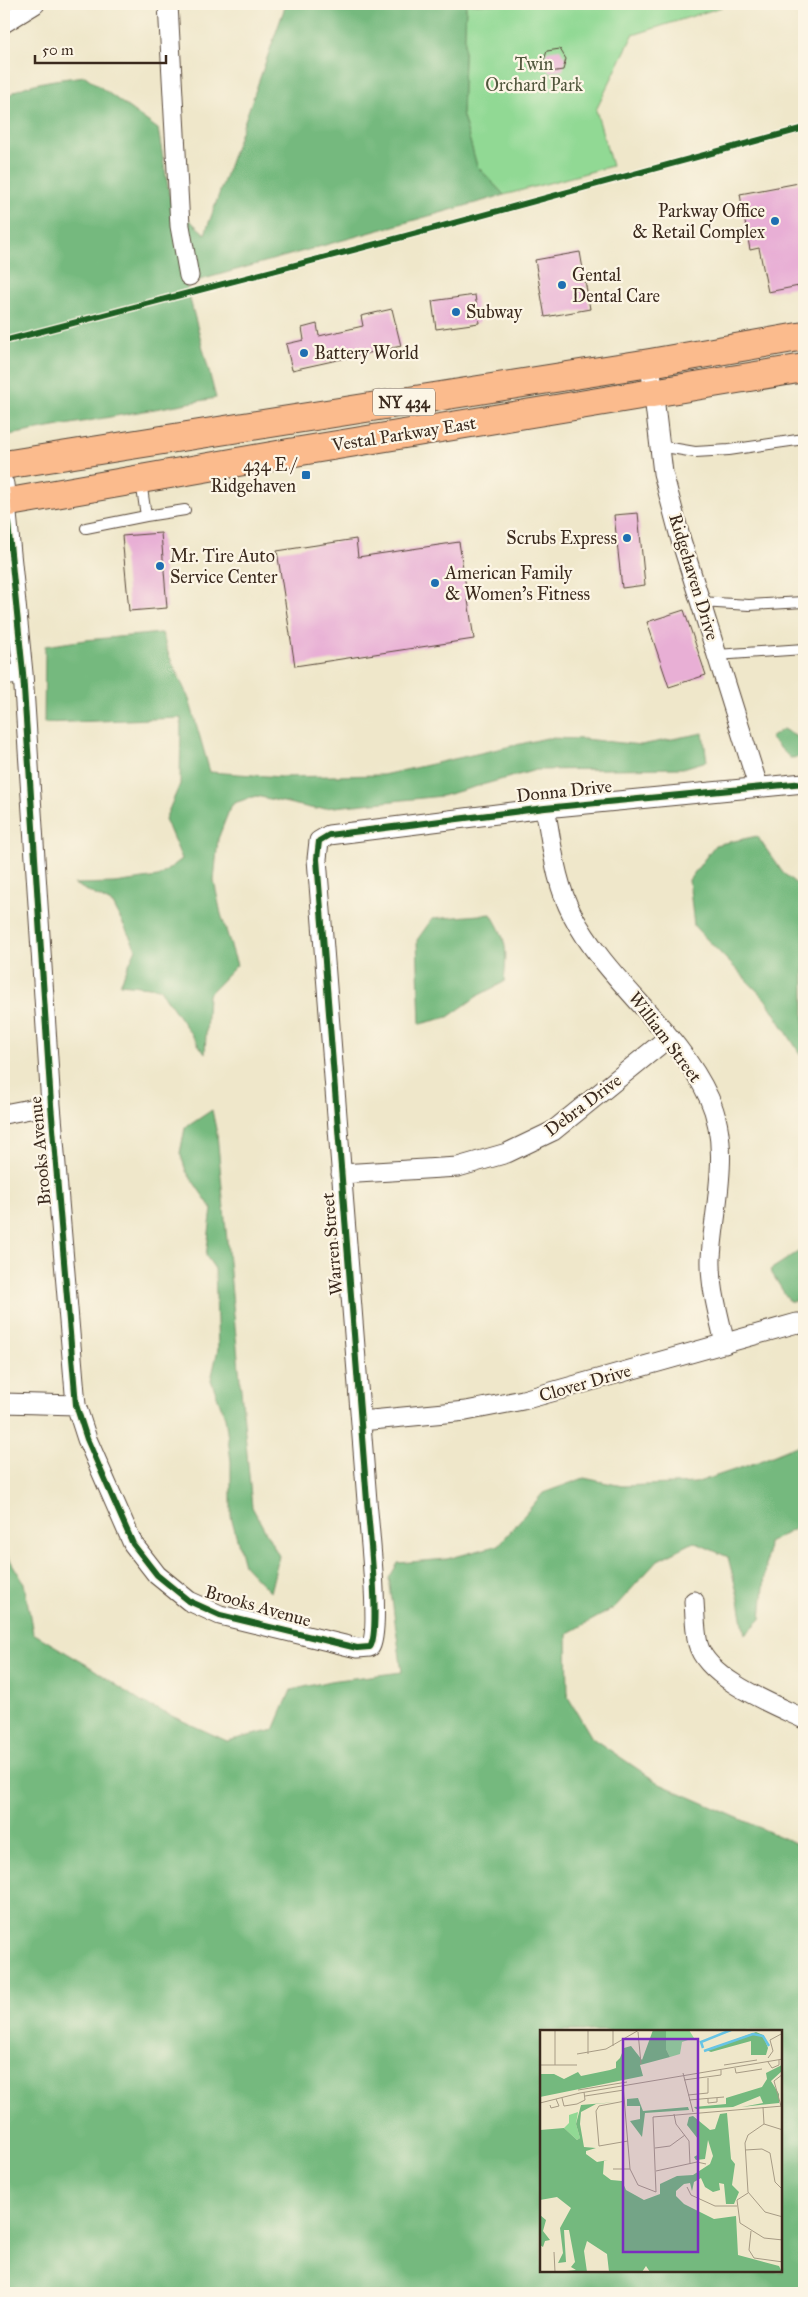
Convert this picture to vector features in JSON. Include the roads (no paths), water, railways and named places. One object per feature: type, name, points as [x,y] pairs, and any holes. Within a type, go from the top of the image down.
[{"type":"main road","name":"Vestal Parkway East","points":[[4,465],[650,363],[804,336]]},
{"type":"main road","name":"Vestal Parkway East","points":[[4,497],[141,479],[289,453],[652,395],[804,368]]},
{"type":"street","points":[[4,23],[35,4]]},
{"type":"street","points":[[168,4],[180,226],[189,276]]},
{"type":"street","name":"Ridgehaven Drive","points":[[650,363],[652,395],[663,472],[758,786]]},
{"type":"street","name":"Brooks Avenue","points":[[4,497],[7,550],[22,673],[51,1105],[76,1405],[87,1439],[133,1544],[157,1575],[189,1601],[220,1615],[357,1648],[362,1647]]},
{"type":"street","points":[[4,676],[22,673]]},
{"type":"street","name":"Donna Drive","points":[[328,835],[545,808],[804,783]]},
{"type":"street","name":"William Street","points":[[545,808],[559,879],[570,912],[584,936],[686,1060],[709,1098],[720,1133],[720,1177],[711,1259],[713,1287],[725,1344]]},
{"type":"street","name":"Warren Street","points":[[328,835],[319,841],[317,859],[375,1623],[374,1642],[370,1647],[362,1647]]},
{"type":"street","name":"Debra Drive","points":[[341,1174],[458,1167],[506,1153],[553,1131],[668,1038]]},
{"type":"street","points":[[4,1114],[51,1105]]},
{"type":"street","name":"Clover Drive","points":[[361,1421],[466,1411],[523,1400],[797,1323],[804,1324]]},
{"type":"street","points":[[4,1403],[76,1405]]},
{"type":"street","points":[[694,1601],[699,1646],[708,1662],[735,1685],[804,1719]]},
{"type":"lane","points":[[659,446],[695,452],[729,450],[804,439]]},
{"type":"lane","points":[[141,479],[146,516]]},
{"type":"lane","points":[[86,528],[185,510]]},
{"type":"lane","points":[[701,602],[749,606],[804,602]]},
{"type":"lane","points":[[717,655],[804,649]]},
{"type":"place","name":"Parkway Office & Retail Complex","points":[[775,221]]},
{"type":"place","name":"Gental Dental Care","points":[[562,285]]},
{"type":"place","name":"Subway","points":[[456,312]]},
{"type":"place","name":"Battery World","points":[[304,353]]},
{"type":"place","name":"434 E / Ridgehaven","points":[[306,475]]},
{"type":"place","name":"Scrubs Express","points":[[627,538]]},
{"type":"place","name":"Mr. Tire Auto Service Center","points":[[160,566]]},
{"type":"place","name":"American Family & Women's Fitness","points":[[435,583]]},
{"type":"park label","name":"Twin Orchard Park","points":[[534,74]]}]
